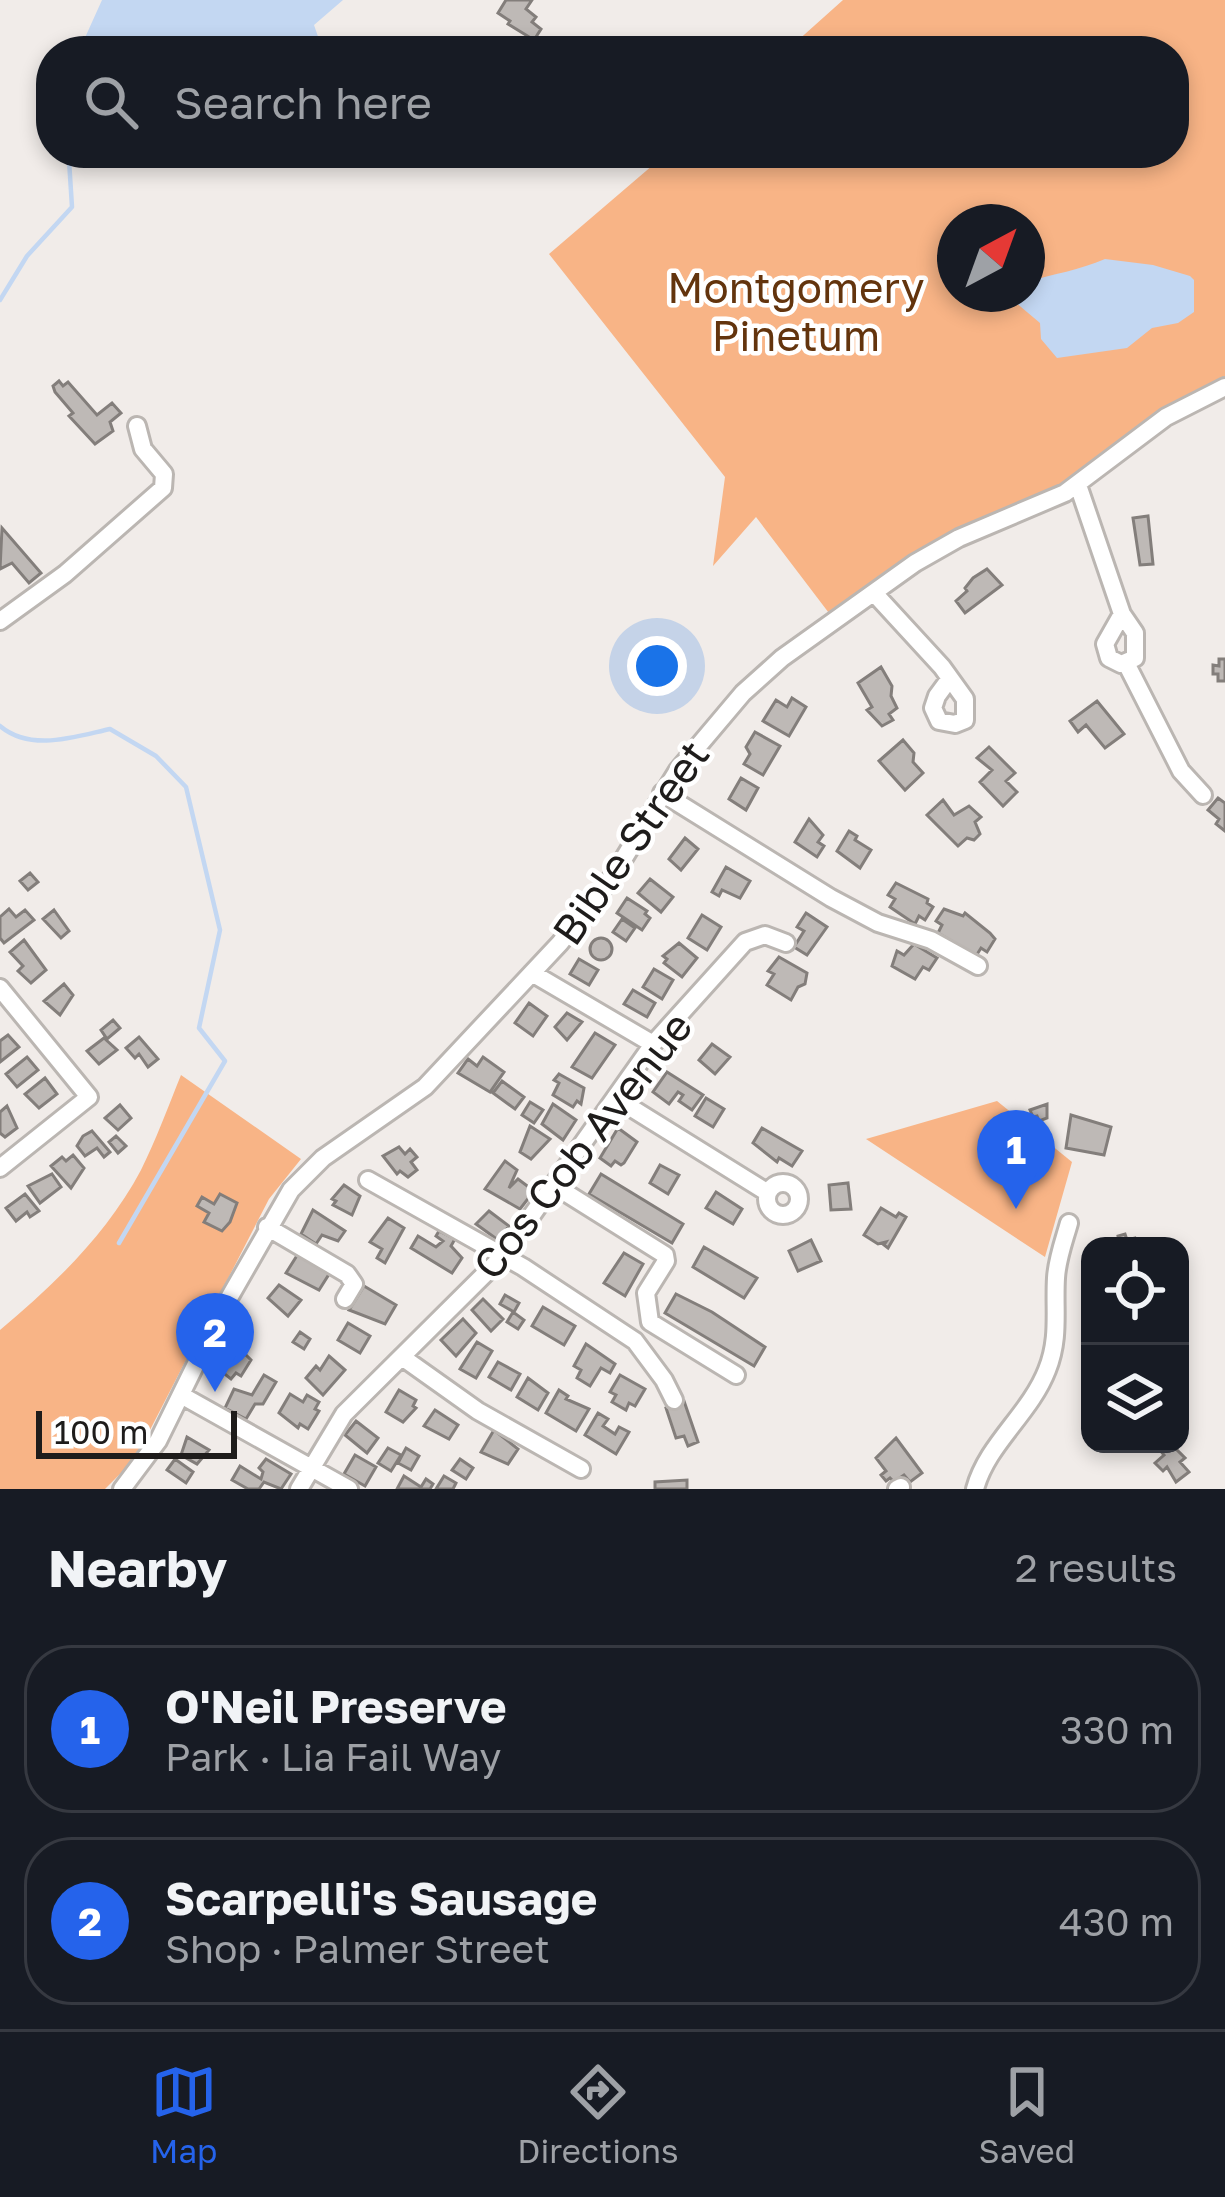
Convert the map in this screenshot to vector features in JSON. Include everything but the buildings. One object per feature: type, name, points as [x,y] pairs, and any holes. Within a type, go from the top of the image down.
[{"type":"street","name":"Bible Street","points":[[122,1489],[152,1451],[267,1227],[291,1190],[312,1167],[424,1087],[532,973],[601,894],[662,794],[703,737],[752,683],[950,542],[1029,511],[1078,485],[1166,417],[1225,387]]},
{"type":"street","points":[[0,621],[65,574],[164,488],[164,474],[143,449],[137,426]]},
{"type":"street","points":[[1078,485],[1122,614],[1137,643],[1136,658],[1126,663],[1115,662],[1105,652],[1122,614]]},
{"type":"street","points":[[874,592],[942,667],[948,681]]},
{"type":"street","points":[[1126,663],[1181,771],[1203,795]]},
{"type":"street","points":[[662,794],[831,898],[878,923],[931,940],[978,966]]},
{"type":"street","name":"Cos Cob Avenue","points":[[298,1489],[344,1414],[503,1256],[653,1044],[746,942],[765,935],[786,943]]},
{"type":"street","points":[[532,973],[653,1044]]},
{"type":"street","points":[[0,988],[88,1097],[0,1168]]},
{"type":"street","points":[[617,1100],[768,1193]]},
{"type":"street","points":[[368,1180],[503,1256],[635,1340],[674,1400]]},
{"type":"street","points":[[555,1186],[665,1255],[667,1262],[646,1293],[650,1322],[736,1376]]},
{"type":"street","points":[[975,1489],[988,1459],[1047,1371],[1059,1317],[1058,1262],[1070,1223]]},
{"type":"street","points":[[267,1227],[347,1274],[354,1284],[345,1299]]},
{"type":"street","points":[[402,1357],[478,1411],[580,1469]]},
{"type":"street","points":[[181,1395],[349,1489]]},
{"type":"green space","name":"Montgomery Pinetum","points":[[843,0],[1225,0],[1225,376],[1170,404],[1055,489],[957,535],[835,621],[756,517],[713,566],[725,477],[549,254],[649,168],[1189,168],[1189,36],[803,36]]},
{"type":"green space","points":[[181,1075],[301,1159],[269,1199],[135,1459],[105,1489],[0,1489],[0,1330],[60,1276],[112,1216],[141,1170]]},
{"type":"green space","points":[[997,1101],[1072,1162],[1045,1257],[866,1139]]},
{"type":"water","points":[[102,0],[343,0],[314,25],[318,36],[86,36]]},
{"type":"water","points":[[1105,259],[1190,276],[1194,312],[1178,323],[1152,328],[1127,348],[1057,358],[1041,339],[1040,323],[1027,312],[1045,312],[1045,277]]},
{"type":"waterway","points":[[0,300],[27,256],[72,207],[70,168]]},
{"type":"waterway","points":[[0,726],[25,739],[39,740],[110,729],[156,756],[186,787],[220,930],[199,1028],[225,1061],[119,1243]]},
{"type":"place","name":"O'Neil Preserve","points":[[1016,1209]]},
{"type":"place","name":"Scarpelli's Sausage","points":[[215,1392]]}]
